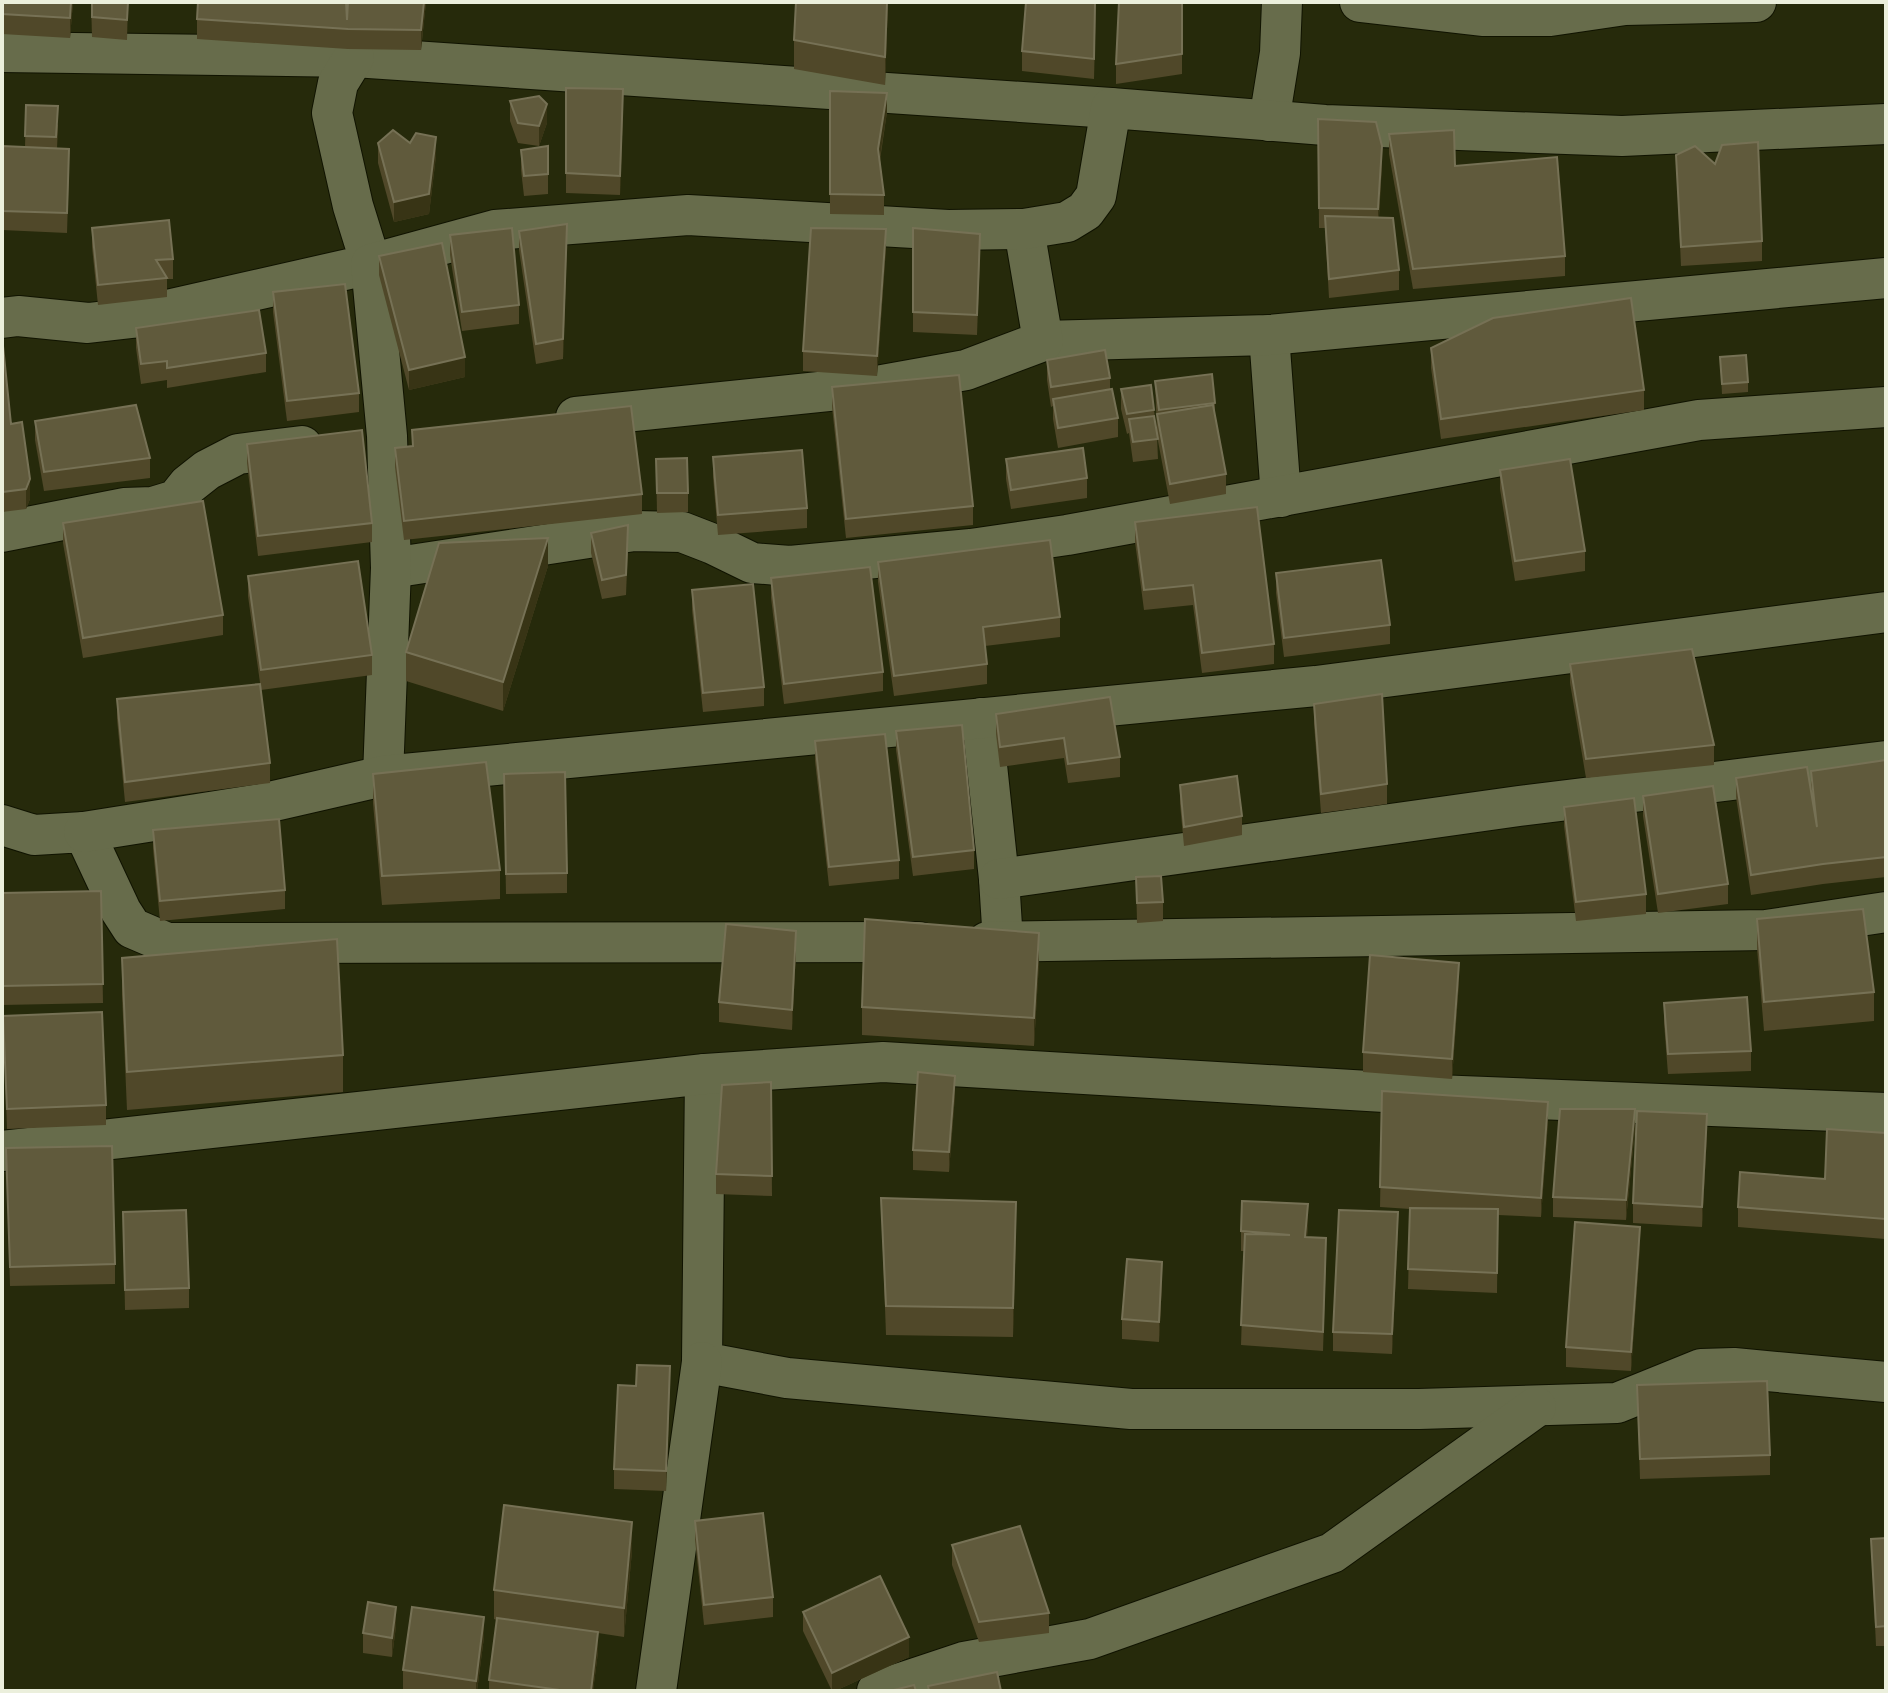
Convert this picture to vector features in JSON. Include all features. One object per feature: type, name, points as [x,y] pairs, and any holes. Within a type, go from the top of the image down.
[{"type":"street","points":[[1269,121],[1280,53],[1282,2]]},
{"type":"street","points":[[1360,2],[1482,16],[1550,16],[1625,5],[1756,2]]},
{"type":"street","points":[[2,52],[354,57],[1325,125],[1622,136],[1886,124]]},
{"type":"street","points":[[354,57],[338,83],[332,113],[353,206],[371,264],[377,437],[391,568],[383,776]]},
{"type":"street","points":[[2,318],[18,316],[88,323],[132,318],[371,264],[495,230],[688,215],[948,230],[1024,229],[1067,222],[1085,211],[1096,196],[1111,108]]},
{"type":"street","points":[[1024,229],[1043,341]]},
{"type":"street","points":[[545,420],[877,386],[966,370],[1043,341],[1269,335],[1886,278]]},
{"type":"street","points":[[1269,335],[1281,497]]},
{"type":"street","points":[[391,568],[634,531],[682,532],[752,563],[790,566],[985,547],[1281,497],[1699,420],[1886,407]]},
{"type":"street","points":[[2,532],[124,508],[153,507],[176,500],[188,485],[207,470],[238,454],[377,437]]},
{"type":"street","points":[[2,825],[34,835],[84,832],[261,804],[383,776],[1316,686],[1886,612]]},
{"type":"street","points":[[982,718],[1003,942]]},
{"type":"street","points":[[999,879],[1519,806],[1886,761]]},
{"type":"street","points":[[84,832],[132,928],[167,943],[1003,942],[1766,930],[1886,912]]},
{"type":"street","points":[[2,1151],[705,1074],[883,1062],[1419,1094],[1886,1113]]},
{"type":"street","points":[[656,1691],[702,1362],[705,1074]]},
{"type":"street","points":[[702,1362],[787,1378],[1131,1409],[1536,1407],[1617,1403],[1701,1369],[1734,1368],[1886,1382]]},
{"type":"street","points":[[877,1691],[964,1662],[1090,1639],[1332,1553],[1536,1407]]},
{"type":"building","points":[[2,2],[71,2],[70,18],[2,14]]},
{"type":"building","points":[[92,2],[128,2],[127,20],[92,17]]},
{"type":"building","points":[[198,2],[346,2],[347,20],[348,2],[424,2],[421,30],[348,29],[197,19]]},
{"type":"building","points":[[796,2],[887,2],[885,57],[794,40]]},
{"type":"building","points":[[1026,2],[1095,2],[1094,59],[1022,51]]},
{"type":"building","points":[[1119,2],[1182,2],[1182,54],[1116,64]]},
{"type":"building","points":[[566,88],[623,89],[620,176],[566,173]]},
{"type":"building","points":[[830,91],[887,93],[878,149],[884,195],[830,194]]},
{"type":"building","points":[[539,96],[547,104],[539,126],[518,123],[510,101]]},
{"type":"building","points":[[26,105],[58,106],[56,137],[25,136]]},
{"type":"building","points":[[1318,119],[1376,122],[1382,146],[1378,209],[1319,208]]},
{"type":"building","points":[[393,130],[410,143],[416,133],[436,137],[429,194],[394,202],[378,143]]},
{"type":"building","points":[[1454,130],[1455,166],[1557,157],[1565,256],[1413,269],[1389,134]]},
{"type":"building","points":[[1758,142],[1762,241],[1681,247],[1676,155],[1695,146],[1715,164],[1722,145]]},
{"type":"building","points":[[2,146],[69,149],[67,213],[2,211]]},
{"type":"building","points":[[548,146],[548,174],[524,176],[521,150]]},
{"type":"building","points":[[1325,216],[1393,218],[1399,270],[1329,279]]},
{"type":"building","points":[[169,220],[173,259],[156,260],[167,278],[98,285],[92,228]]},
{"type":"building","points":[[567,224],[563,339],[536,344],[519,231]]},
{"type":"building","points":[[512,228],[519,305],[462,312],[450,235]]},
{"type":"building","points":[[811,228],[886,229],[877,356],[803,351]]},
{"type":"building","points":[[913,228],[980,234],[977,315],[913,312]]},
{"type":"building","points":[[442,243],[465,357],[409,370],[379,256]]},
{"type":"building","points":[[345,284],[359,393],[287,401],[273,292]]},
{"type":"building","points":[[1631,298],[1644,390],[1441,419],[1431,348],[1493,318]]},
{"type":"building","points":[[259,310],[266,353],[167,368],[167,361],[141,364],[136,328]]},
{"type":"building","points":[[2,345],[11,424],[22,422],[30,479],[26,489],[2,492]]},
{"type":"building","points":[[1105,350],[1110,378],[1051,387],[1047,360]]},
{"type":"building","points":[[1746,355],[1748,382],[1722,384],[1720,357]]},
{"type":"building","points":[[1212,374],[1215,403],[1159,410],[1155,381]]},
{"type":"building","points":[[959,375],[973,506],[846,519],[832,387]]},
{"type":"building","points":[[1151,385],[1154,410],[1127,414],[1121,389]]},
{"type":"building","points":[[1112,389],[1118,418],[1058,428],[1053,399]]},
{"type":"building","points":[[136,405],[150,458],[44,472],[35,421]]},
{"type":"building","points":[[1213,405],[1226,474],[1170,484],[1157,414]]},
{"type":"building","points":[[631,406],[642,494],[404,521],[395,448],[413,446],[412,430]]},
{"type":"building","points":[[1154,416],[1158,439],[1133,442],[1129,419]]},
{"type":"building","points":[[362,430],[372,523],[258,536],[247,444]]},
{"type":"building","points":[[1083,448],[1087,478],[1011,490],[1006,459]]},
{"type":"building","points":[[802,450],[807,508],[718,515],[713,457]]},
{"type":"building","points":[[687,458],[688,493],[657,493],[656,459]]},
{"type":"building","points":[[1570,459],[1585,551],[1515,561],[1500,470]]},
{"type":"building","points":[[203,501],[223,615],[83,638],[63,523]]},
{"type":"building","points":[[1257,507],[1274,644],[1202,653],[1193,585],[1144,590],[1135,522]]},
{"type":"building","points":[[628,525],[626,575],[602,580],[591,533]]},
{"type":"building","points":[[548,538],[503,682],[406,652],[439,543]]},
{"type":"building","points":[[1050,540],[1060,617],[983,627],[987,664],[894,676],[878,562]]},
{"type":"building","points":[[1381,560],[1390,625],[1284,638],[1276,573]]},
{"type":"building","points":[[358,561],[372,655],[261,670],[248,576]]},
{"type":"building","points":[[870,567],[883,672],[784,684],[771,578]]},
{"type":"building","points":[[753,584],[764,687],[703,693],[692,590]]},
{"type":"building","points":[[1692,649],[1714,745],[1586,759],[1570,664]]},
{"type":"building","points":[[260,684],[270,763],[125,782],[117,699]]},
{"type":"building","points":[[1382,694],[1387,784],[1321,794],[1314,704]]},
{"type":"building","points":[[1110,697],[1120,757],[1068,764],[1064,738],[1000,747],[996,714]]},
{"type":"building","points":[[962,725],[974,850],[913,857],[896,731]]},
{"type":"building","points":[[885,734],[899,860],[829,867],[815,741]]},
{"type":"building","points":[[1886,760],[1886,857],[1751,875],[1736,778],[1807,767],[1817,827],[1811,771]]},
{"type":"building","points":[[486,762],[500,870],[382,876],[373,774]]},
{"type":"building","points":[[565,772],[567,873],[506,874],[504,774]]},
{"type":"building","points":[[1237,776],[1242,816],[1184,827],[1180,785]]},
{"type":"building","points":[[1713,786],[1728,884],[1658,894],[1643,796]]},
{"type":"building","points":[[1634,798],[1646,894],[1576,902],[1564,807]]},
{"type":"building","points":[[279,819],[285,890],[160,901],[153,830]]},
{"type":"building","points":[[1161,876],[1163,902],[1137,903],[1136,877]]},
{"type":"building","points":[[101,891],[103,984],[2,986],[2,893]]},
{"type":"building","points":[[1863,909],[1874,992],[1764,1002],[1757,919]]},
{"type":"building","points":[[865,919],[1039,933],[1034,1018],[862,1007]]},
{"type":"building","points":[[726,924],[796,931],[792,1010],[719,1002]]},
{"type":"building","points":[[337,939],[343,1055],[127,1072],[122,958]]},
{"type":"building","points":[[1370,955],[1459,963],[1452,1059],[1363,1052]]},
{"type":"building","points":[[1747,997],[1751,1051],[1668,1054],[1664,1003]]},
{"type":"building","points":[[102,1012],[106,1105],[7,1109],[3,1016]]},
{"type":"building","points":[[918,1072],[955,1076],[949,1152],[913,1150]]},
{"type":"building","points":[[771,1082],[772,1176],[716,1174],[722,1085]]},
{"type":"building","points":[[1382,1091],[1548,1102],[1541,1198],[1380,1187]]},
{"type":"building","points":[[1560,1109],[1635,1109],[1626,1200],[1553,1197]]},
{"type":"building","points":[[1637,1111],[1707,1114],[1702,1207],[1633,1203]]},
{"type":"building","points":[[1827,1129],[1886,1133],[1885,1219],[1738,1207],[1740,1172],[1825,1179]]},
{"type":"building","points":[[112,1146],[115,1264],[10,1267],[6,1148]]},
{"type":"building","points":[[881,1198],[1016,1202],[1013,1308],[886,1306]]},
{"type":"building","points":[[1242,1201],[1308,1204],[1305,1237],[1326,1238],[1323,1332],[1241,1325],[1245,1234],[1290,1235],[1241,1231]]},
{"type":"building","points":[[1410,1208],[1498,1209],[1497,1273],[1408,1269]]},
{"type":"building","points":[[186,1210],[189,1288],[125,1290],[123,1212]]},
{"type":"building","points":[[1339,1210],[1398,1212],[1392,1334],[1333,1332]]},
{"type":"building","points":[[1575,1222],[1640,1227],[1631,1352],[1566,1347]]},
{"type":"building","points":[[1127,1259],[1162,1262],[1159,1322],[1122,1319]]},
{"type":"building","points":[[637,1365],[670,1366],[666,1471],[614,1469],[618,1385],[636,1386]]},
{"type":"building","points":[[1767,1381],[1770,1455],[1640,1459],[1637,1385]]},
{"type":"building","points":[[504,1505],[632,1522],[624,1608],[494,1590]]},
{"type":"building","points":[[763,1513],[773,1597],[704,1605],[695,1521]]},
{"type":"building","points":[[1020,1526],[1049,1613],[979,1622],[952,1545]]},
{"type":"building","points":[[1886,1538],[1886,1626],[1876,1627],[1871,1539]]},
{"type":"building","points":[[880,1576],[909,1637],[832,1673],[803,1612]]},
{"type":"building","points":[[368,1602],[396,1607],[392,1638],[363,1633]]},
{"type":"building","points":[[412,1607],[484,1617],[476,1681],[403,1670]]},
{"type":"building","points":[[497,1618],[598,1632],[591,1691],[567,1691],[489,1680]]},
{"type":"building","points":[[997,1672],[1001,1691],[929,1691],[928,1686]]},
{"type":"building","points":[[914,1685],[916,1691],[890,1691]]}]
